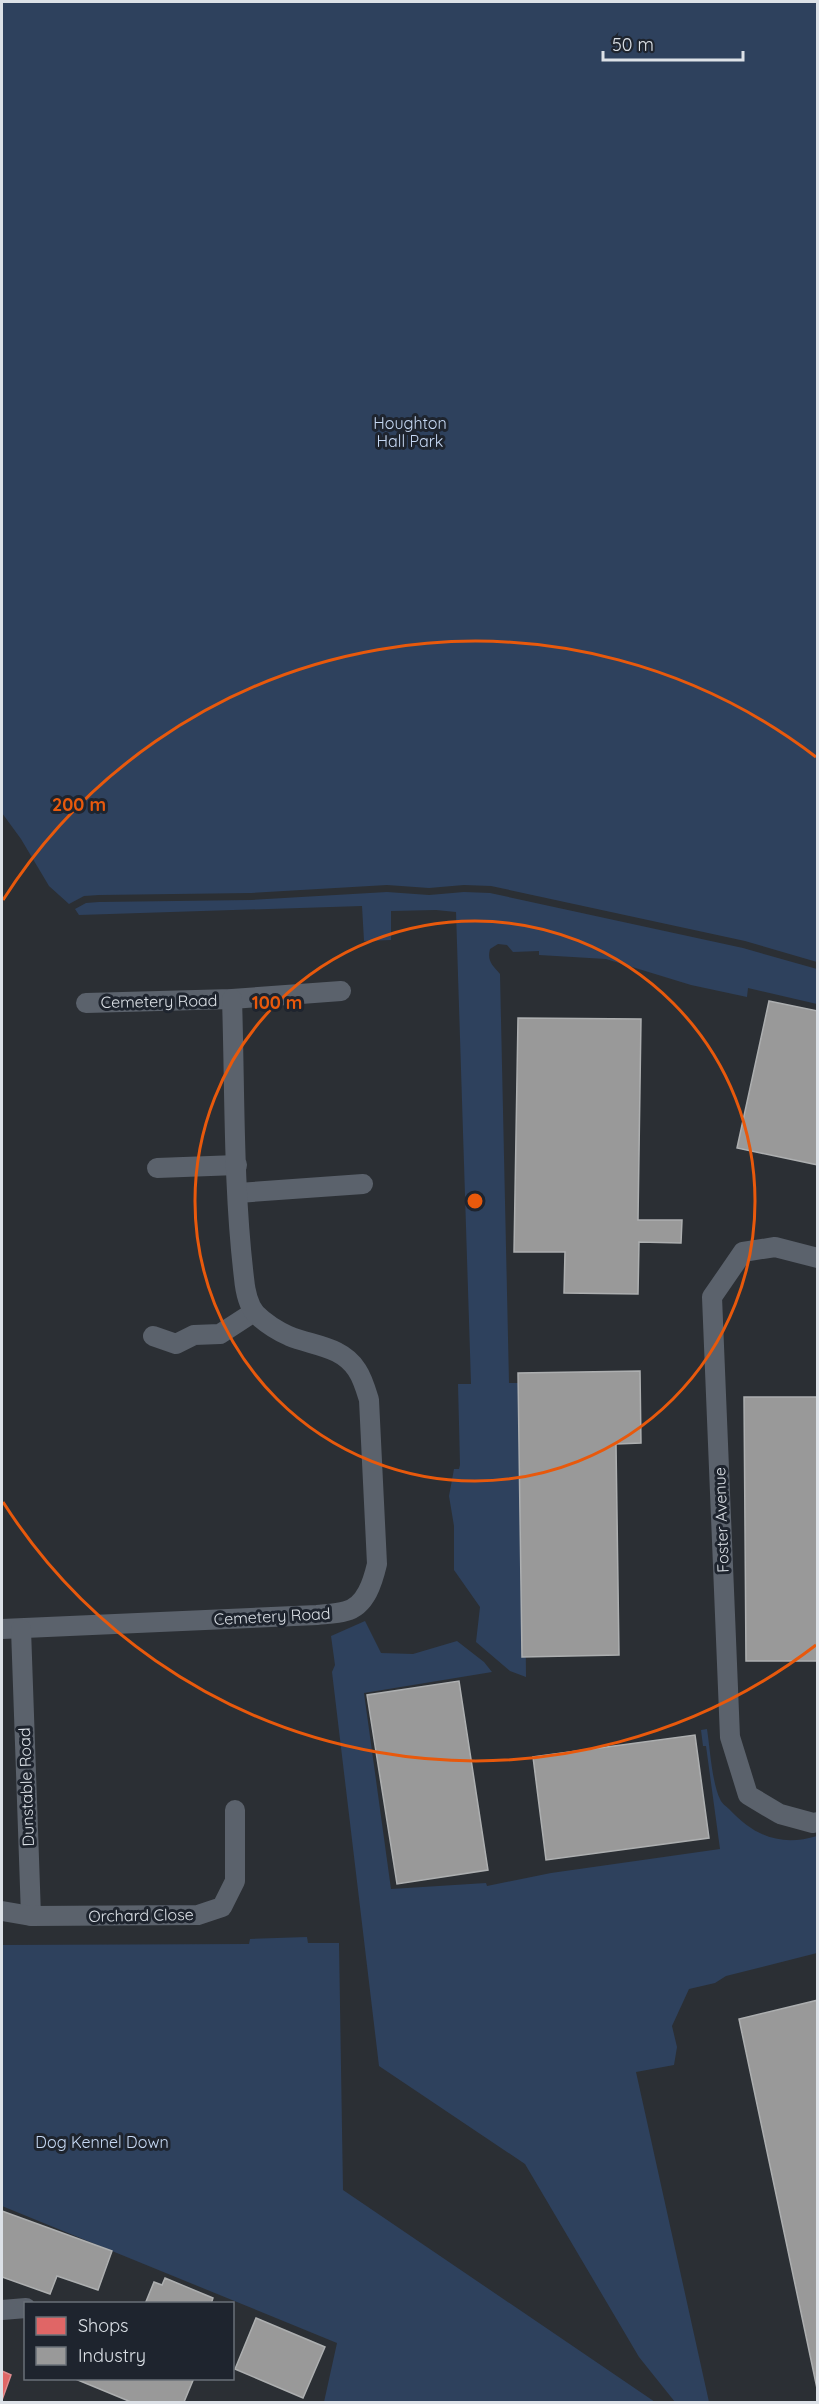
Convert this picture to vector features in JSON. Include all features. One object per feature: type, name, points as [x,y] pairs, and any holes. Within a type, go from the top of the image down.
[{"type":"street","name":"Cemetery Road","points":[[86,1003],[232,999],[341,991]]},
{"type":"street","name":"Cemetery Road","points":[[11,1629],[317,1615],[349,1611],[366,1596],[373,1580],[377,1564],[369,1400],[363,1381],[356,1368],[338,1352],[291,1337],[276,1329],[254,1312],[247,1296],[238,1192],[232,999]]},
{"type":"street","points":[[157,1168],[237,1165]]},
{"type":"street","points":[[238,1192],[363,1184]]},
{"type":"street","name":"Foster Avenue","points":[[818,1258],[775,1247],[743,1252],[712,1297],[730,1737],[748,1795],[780,1814],[813,1823],[818,1822]]},
{"type":"street","points":[[153,1336],[176,1344],[194,1335],[220,1334],[254,1312]]},
{"type":"street","name":"Dunstable Road","points":[[11,1629],[31,1916]]},
{"type":"street","name":"Orchard Close","points":[[31,1916],[198,1915],[222,1907],[235,1881],[235,1810]]},
{"type":"street","points":[[2,1911],[31,1916]]},
{"type":"street","points":[[2,2310],[24,2308]]},
{"type":"green space","name":"Houghton Hall Park","points":[[2,2],[817,2],[817,962],[745,941],[491,886],[464,885],[429,888],[387,885],[251,893],[99,895],[84,896],[69,904],[49,886],[21,839],[2,813]]},
{"type":"green space","points":[[387,892],[429,895],[464,892],[490,893],[743,948],[817,969],[817,1004],[748,988],[747,997],[691,985],[606,959],[539,955],[539,951],[513,952],[507,945],[498,944],[490,949],[490,960],[500,974],[509,1383],[523,1383],[526,1677],[510,1671],[476,1642],[480,1607],[454,1570],[454,1526],[449,1496],[454,1469],[459,1469],[460,1465],[458,1384],[471,1384],[456,912],[391,911],[391,940],[364,941],[362,906],[79,915],[75,909],[86,903],[99,902],[251,900]]},
{"type":"green space","points":[[365,1621],[381,1653],[413,1654],[457,1641],[484,1662],[492,1672],[364,1693],[391,1889],[486,1883],[487,1886],[551,1873],[720,1849],[706,1746],[703,1746],[701,1730],[707,1729],[715,1784],[720,1799],[738,1818],[769,1837],[792,1840],[817,1836],[817,1953],[726,1976],[715,1983],[689,1989],[672,2026],[677,2047],[674,2065],[636,2072],[709,2402],[675,2402],[639,2357],[525,2164],[379,2066],[332,1672],[335,1665],[331,1636]]},
{"type":"green space","name":"Dog Kennel Down","points":[[307,1937],[308,1943],[339,1943],[343,2190],[655,2402],[324,2402],[337,2343],[2,2206],[2,1945],[249,1944],[250,1939]]},
{"type":"building: Shops","points":[[2,2371],[11,2375],[2,2400]]},
{"type":"building: Industry","points":[[769,1001],[818,1011],[818,1165],[737,1148]]},
{"type":"building: Industry","points":[[518,1018],[641,1019],[638,1220],[682,1220],[681,1243],[639,1242],[638,1294],[564,1293],[565,1252],[514,1252]]},
{"type":"building: Industry","points":[[640,1371],[641,1443],[616,1444],[619,1655],[522,1657],[518,1373]]},
{"type":"building: Industry","points":[[744,1397],[818,1397],[818,1661],[746,1661]]},
{"type":"building: Industry","points":[[459,1681],[488,1870],[397,1884],[367,1695]]},
{"type":"building: Industry","points":[[695,1735],[709,1838],[546,1860],[533,1757]]},
{"type":"building: Industry","points":[[818,2000],[818,2393],[739,2019]]},
{"type":"building: Industry","points":[[2,2211],[112,2251],[98,2290],[57,2276],[50,2294],[2,2277]]},
{"type":"building: Industry","points":[[165,2278],[213,2298],[212,2302],[146,2302],[154,2282],[162,2285]]},
{"type":"building: Industry","points":[[256,2318],[325,2347],[303,2398],[235,2369]]},
{"type":"building: Industry","points":[[78,2380],[193,2380],[184,2402],[131,2402]]}]
